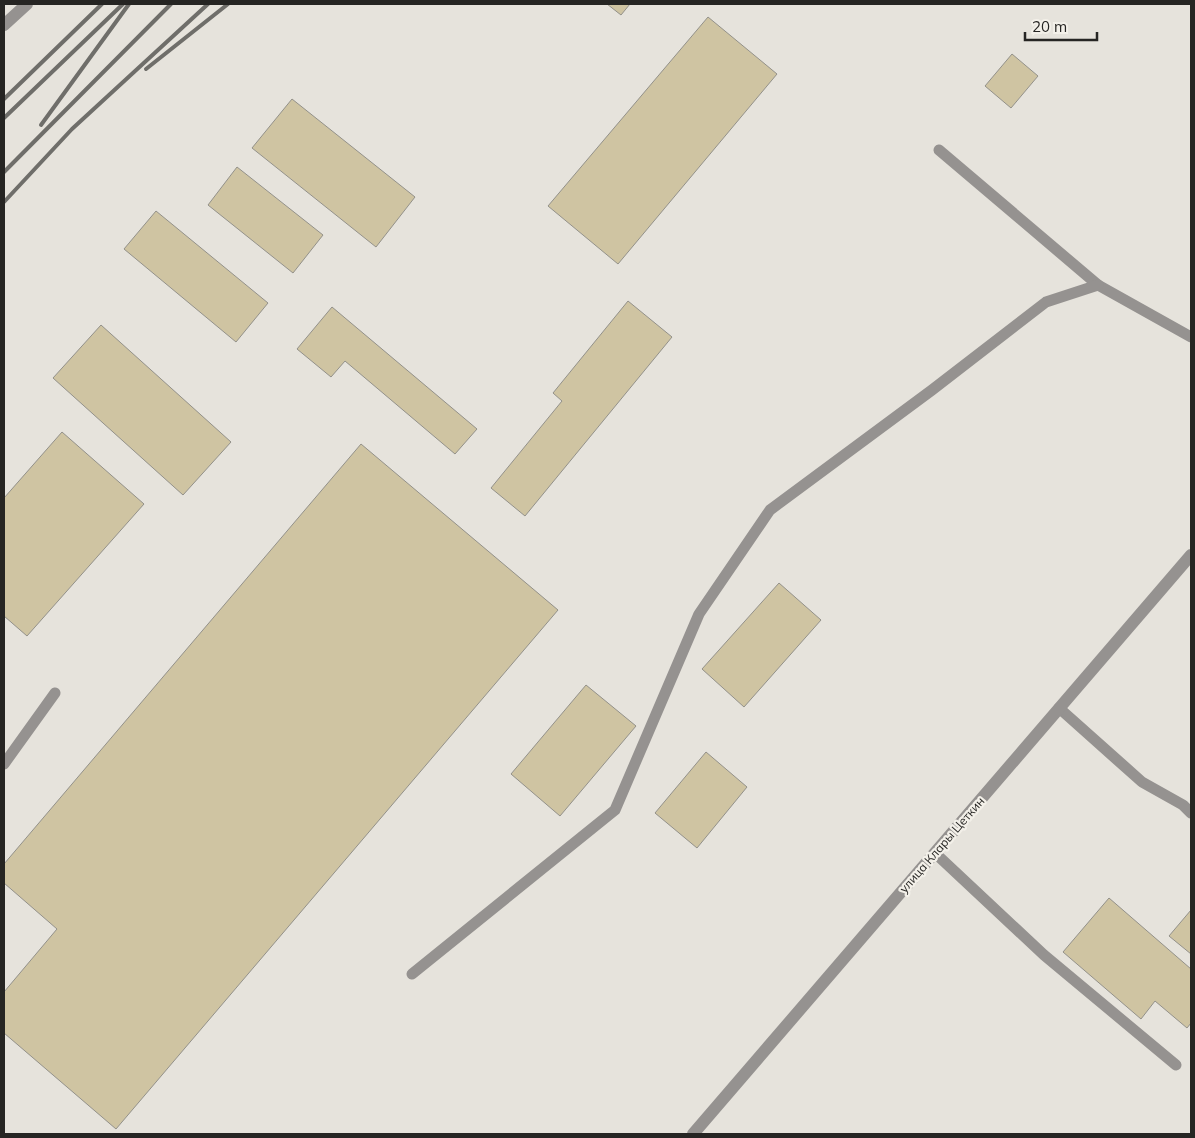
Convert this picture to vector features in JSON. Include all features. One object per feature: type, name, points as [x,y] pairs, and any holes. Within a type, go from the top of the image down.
[{"type":"street","points":[[4,25],[27,4]]},
{"type":"street","name":"улица Клары Цеткин","points":[[693,1134],[1191,555]]},
{"type":"lane","points":[[939,150],[1098,285],[1191,337]]},
{"type":"lane","points":[[412,974],[615,810],[699,614],[770,510],[932,390],[1046,302],[1098,285]]},
{"type":"lane","points":[[4,764],[56,693]]},
{"type":"lane","points":[[1059,708],[1142,782],[1183,805],[1191,813]]},
{"type":"lane","points":[[935,853],[1044,955],[1176,1065]]},
{"type":"building","points":[[607,4],[630,4],[621,15]]},
{"type":"building","points":[[708,17],[777,74],[618,264],[548,206]]},
{"type":"building","points":[[1012,54],[1038,76],[1011,108],[985,86]]},
{"type":"building","points":[[292,99],[415,197],[376,247],[252,148]]},
{"type":"building","points":[[237,167],[323,235],[293,273],[208,205]]},
{"type":"building","points":[[156,211],[268,303],[236,342],[124,249]]},
{"type":"building","points":[[628,301],[672,337],[525,516],[491,488],[562,401],[553,393]]},
{"type":"building","points":[[332,307],[477,429],[455,454],[345,361],[331,377],[297,349]]},
{"type":"building","points":[[101,325],[231,442],[183,495],[53,378]]},
{"type":"building","points":[[62,432],[144,504],[27,636],[4,616],[4,498]]},
{"type":"building","points":[[361,444],[558,610],[116,1129],[4,1033],[4,992],[57,929],[4,883],[4,864]]},
{"type":"building","points":[[779,583],[821,620],[744,707],[702,669]]},
{"type":"building","points":[[586,685],[636,726],[560,816],[511,774]]},
{"type":"building","points":[[706,752],[747,787],[697,848],[655,813]]},
{"type":"building","points":[[1109,898],[1191,969],[1191,1023],[1187,1028],[1155,1001],[1141,1019],[1063,952]]},
{"type":"building","points":[[1191,910],[1191,954],[1169,936]]},
{"type":"railway","points":[[4,99],[102,4]]},
{"type":"railway","points":[[4,118],[123,4]]},
{"type":"railway","points":[[41,125],[129,4]]},
{"type":"railway","points":[[4,172],[171,4]]},
{"type":"railway","points":[[4,202],[72,129],[208,4]]},
{"type":"railway","points":[[146,69],[228,4]]}]
